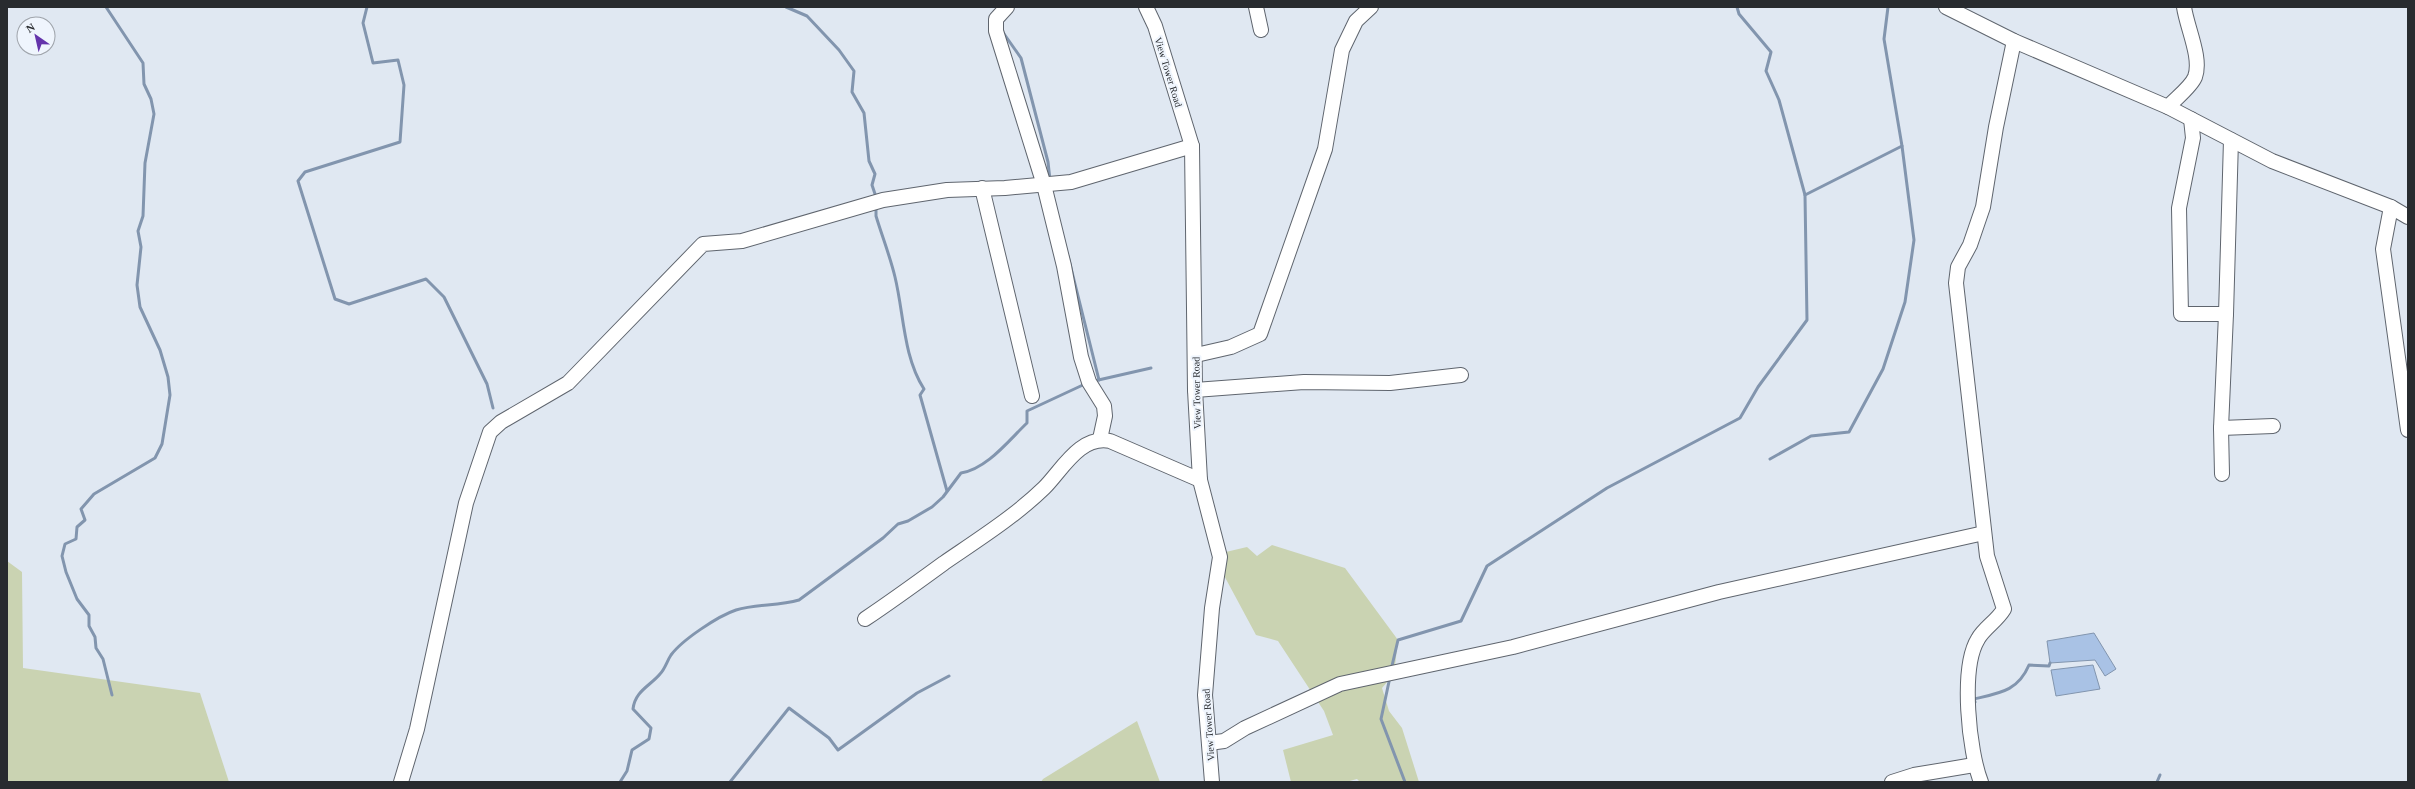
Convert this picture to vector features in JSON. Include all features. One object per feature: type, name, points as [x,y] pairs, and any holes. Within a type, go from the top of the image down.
[{"type":"street","points":[[1007,7],[996,18],[996,31],[1044,185],[1064,266],[1082,357],[1089,382],[1104,406],[1104,416],[1100,439]]},
{"type":"street","name":"View Tower Road","points":[[1146,7],[1155,26],[1192,146],[1196,355],[1195,390],[1200,480],[1220,557],[1212,608],[1205,695],[1212,782]]},
{"type":"street","points":[[1256,7],[1262,30]]},
{"type":"street","points":[[1196,355],[1231,347],[1260,334],[1324,149],[1342,50],[1356,21],[1371,7]]},
{"type":"street","points":[[1946,7],[2014,41],[2168,107],[2272,161],[2391,207],[2408,217]]},
{"type":"street","points":[[2168,107],[2195,78],[2199,60],[2188,29],[2184,7]]},
{"type":"street","points":[[1980,782],[1974,765],[1968,698],[1970,664],[1978,640],[2004,609],[1987,556],[1956,284],[1958,267],[1970,245],[1983,207],[1996,127],[2014,41]]},
{"type":"street","points":[[2191,119],[2193,138],[2179,208],[2181,314],[2226,314]]},
{"type":"street","points":[[2222,474],[2221,428],[2231,140]]},
{"type":"street","points":[[401,782],[419,721],[466,503],[490,432],[501,422],[568,383],[703,244],[742,241],[883,200],[947,190],[1044,185],[1071,182],[1192,146]]},
{"type":"street","points":[[982,188],[1032,396]]},
{"type":"street","points":[[2391,207],[2383,249],[2408,430]]},
{"type":"street","points":[[1195,390],[1304,382],[1390,383],[1461,375]]},
{"type":"street","points":[[2221,428],[2273,426]]},
{"type":"street","points":[[865,619],[1002,524],[1045,487],[1072,456],[1093,441],[1100,439],[1110,441],[1200,480]]},
{"type":"street","points":[[1209,743],[1224,741],[1244,728],[1340,684],[1590,628],[1719,592],[1984,533]]},
{"type":"street","points":[[1892,782],[1914,775],[1974,765]]},
{"type":"green space","points":[[1272,545],[1345,568],[1398,640],[1394,674],[1382,688],[1389,711],[1402,728],[1419,782],[1360,782],[1357,779],[1346,782],[1291,782],[1283,750],[1333,735],[1324,711],[1278,641],[1256,635],[1213,555],[1247,547],[1257,556]]},
{"type":"green space","points":[[7,561],[22,572],[23,668],[200,693],[229,782],[7,782]]},
{"type":"green space","points":[[1137,721],[1160,782],[1041,782],[1043,779]]},
{"type":"water","points":[[2094,633],[2116,669],[2105,676],[2095,660],[2050,663],[2047,641]]},
{"type":"water","points":[[2093,665],[2100,689],[2056,696],[2051,670]]},
{"type":"waterway","points":[[106,7],[143,63],[144,84],[151,99],[154,114],[145,163],[143,216],[138,231],[141,247],[137,285],[140,307],[160,350],[168,377],[170,395],[162,444],[155,458],[94,494],[81,509],[85,520],[77,527],[76,539],[65,544],[62,556],[66,572],[77,599],[89,615],[89,626],[95,637],[96,648],[103,659],[112,695]]},
{"type":"waterway","points":[[367,7],[363,23],[373,63],[398,60],[404,85],[400,142],[305,172],[298,181],[335,299],[349,304],[426,279],[444,297],[487,384],[493,408]]},
{"type":"waterway","points":[[786,7],[807,16],[839,50],[854,71],[852,92],[864,113],[869,161],[875,174],[872,185],[876,197]]},
{"type":"waterway","points":[[1737,7],[1739,14],[1771,52],[1766,71],[1779,100],[1805,195]]},
{"type":"waterway","points":[[1391,670],[1398,640],[1461,621],[1487,566],[1607,488],[1740,418],[1758,387],[1807,320],[1805,195],[1902,146],[1884,39],[1888,7]]},
{"type":"waterway","points":[[1002,31],[1021,58],[1048,162],[1050,180]]},
{"type":"waterway","points":[[1770,459],[1811,436],[1849,432],[1883,369],[1905,302],[1914,240],[1902,146]]},
{"type":"waterway","points":[[876,207],[876,216],[895,277],[908,349],[917,376],[924,389],[920,395],[947,491]]},
{"type":"waterway","points":[[1068,256],[1099,380]]},
{"type":"waterway","points":[[1094,381],[1151,368]]},
{"type":"waterway","points":[[620,782],[627,771],[632,750],[649,739],[651,728],[633,709],[634,703],[640,693],[662,672],[671,655],[683,642],[710,623],[736,610],[799,600],[883,538],[898,524],[908,521],[932,507],[943,497],[961,473],[980,466],[989,460],[1027,423],[1027,411],[1085,384]]},
{"type":"waterway","points":[[1975,702],[1974,699],[1992,695],[2014,686],[2025,674],[2029,665],[2049,666],[2050,663]]},
{"type":"waterway","points":[[730,782],[789,708],[829,738],[838,750],[917,693],[949,676]]},
{"type":"waterway","points":[[1390,677],[1381,719],[1405,782]]},
{"type":"waterway","points":[[2157,782],[2160,775]]}]
